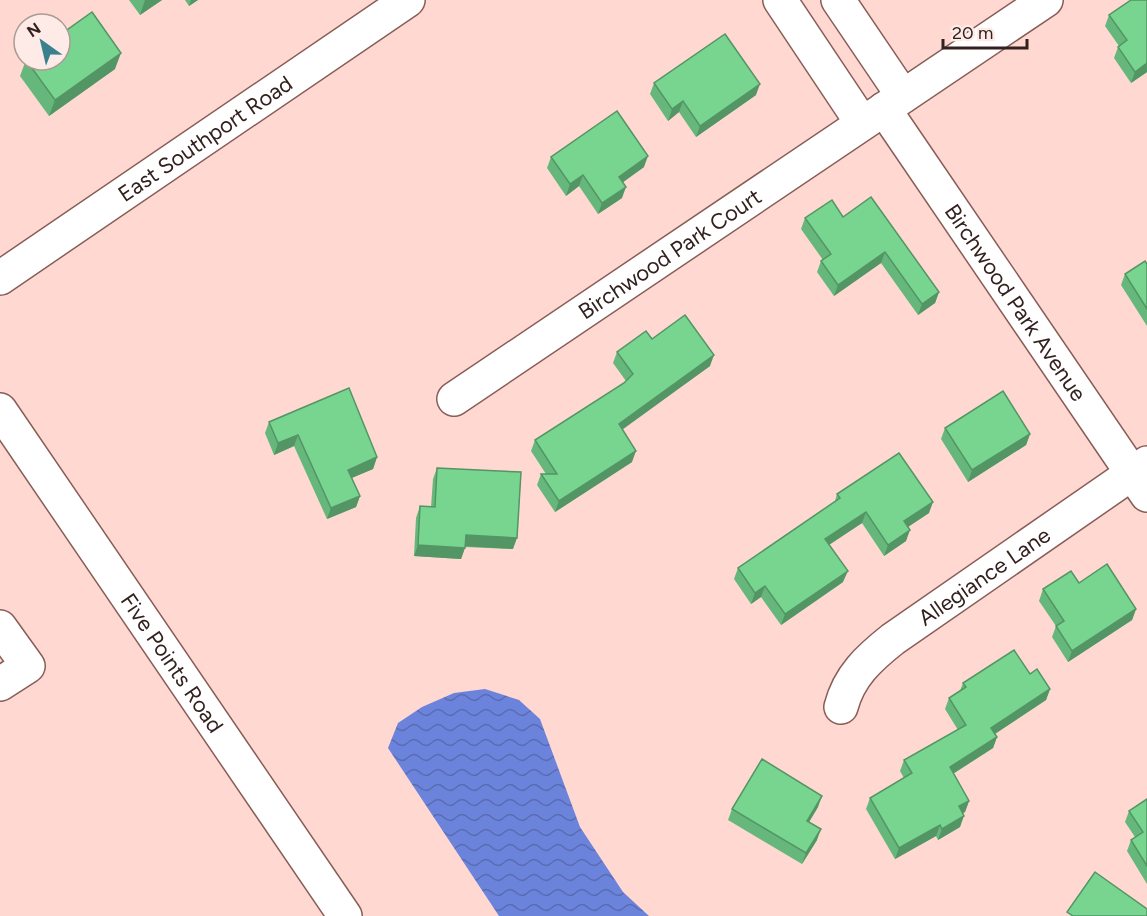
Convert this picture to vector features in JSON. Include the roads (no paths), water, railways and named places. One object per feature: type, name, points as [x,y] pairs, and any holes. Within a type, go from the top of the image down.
[{"type":"street","name":"East Southport Road","points":[[0,278],[408,0]]},
{"type":"street","name":"Birchwood Park Avenue","points":[[780,0],[883,109],[1142,477]]},
{"type":"street","name":"Birchwood Park Avenue","points":[[838,0],[883,109]]},
{"type":"street","name":"Birchwood Park Court","points":[[454,399],[1046,0]]},
{"type":"street","name":"Five Points Road","points":[[0,410],[345,916]]},
{"type":"street","name":"Allegiance Lane","points":[[841,707],[844,696],[865,662],[893,639],[1142,477]]},
{"type":"street","points":[[0,627],[28,666],[0,684]]},
{"type":"water","points":[[485,689],[519,700],[540,719],[580,827],[623,892],[649,916],[499,916],[388,748],[398,723],[422,707],[454,693]]}]
